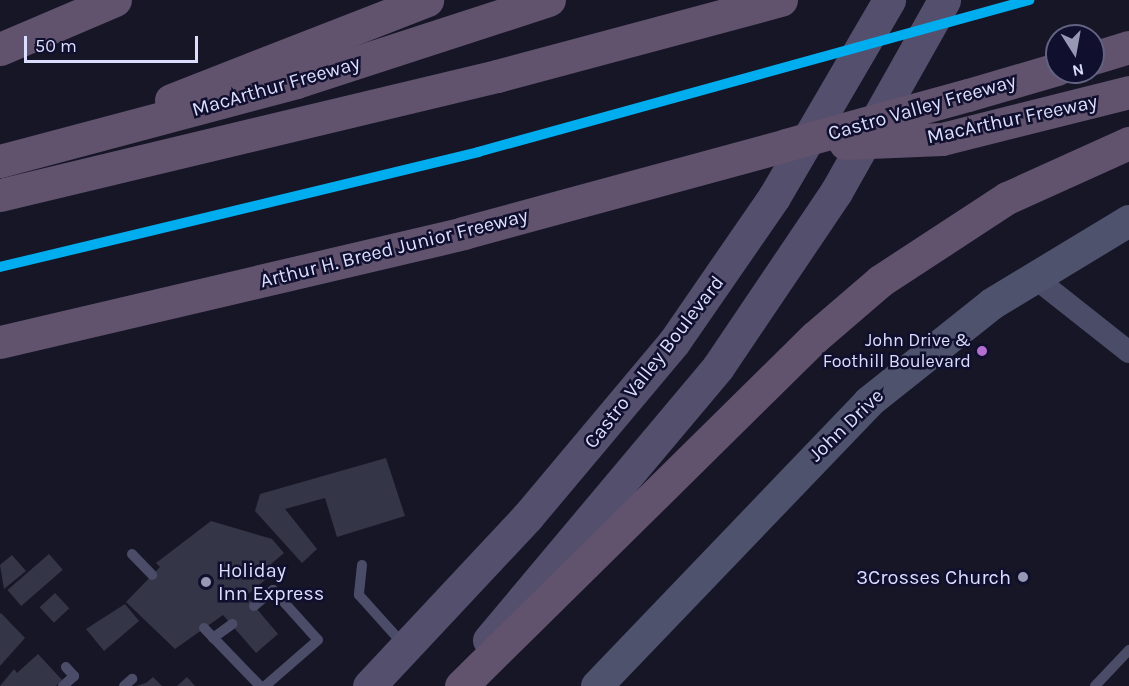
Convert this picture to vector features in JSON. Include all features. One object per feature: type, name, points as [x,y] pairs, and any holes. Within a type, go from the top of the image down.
[{"type":"highway","points":[[0,49],[115,0]]},
{"type":"highway","points":[[98,134],[248,66],[427,0]]},
{"type":"highway","name":"MacArthur Freeway","points":[[0,161],[296,82],[549,0]]},
{"type":"highway","points":[[0,195],[497,76],[781,0]]},
{"type":"highway","points":[[1105,54],[1129,47]]},
{"type":"highway","name":"Castro Valley Freeway","points":[[786,145],[1045,73]]},
{"type":"highway","name":"MacArthur Freeway","points":[[786,145],[942,139],[1129,92]]},
{"type":"highway","points":[[461,686],[872,288],[1000,202],[1129,143]]},
{"type":"highway","name":"Arthur H. Breed Junior Freeway","points":[[0,342],[176,304],[683,175],[786,145]]},
{"type":"main road","name":"Castro Valley Boulevard","points":[[369,686],[577,461],[718,281],[809,142],[889,0]]},
{"type":"main road","points":[[449,686],[718,366],[836,192],[944,0]]},
{"type":"main road","name":"John Drive","points":[[597,686],[869,402],[954,332],[1034,277],[1129,221]]},
{"type":"main road","points":[[718,281],[732,301],[735,322],[718,366]]},
{"type":"street","points":[[1034,277],[1129,352]]},
{"type":"lane","points":[[132,554],[152,574]]},
{"type":"lane","points":[[362,564],[359,595],[406,647]]},
{"type":"lane","points":[[254,606],[273,590],[318,640],[265,686]]},
{"type":"lane","points":[[213,638],[232,624]]},
{"type":"lane","points":[[204,628],[260,686]]},
{"type":"lane","points":[[1095,686],[1129,650]]},
{"type":"lane","points":[[63,686],[74,676],[66,667]]},
{"type":"building","points":[[386,458],[405,516],[337,537],[325,498],[285,509],[317,549],[302,563],[255,511],[260,494]]},
{"type":"building","points":[[211,521],[272,539],[284,553],[271,564],[277,570],[246,596],[278,634],[256,653],[223,615],[175,649],[126,602],[160,567],[156,563]]},
{"type":"building","points":[[49,554],[63,570],[21,606],[7,590]]},
{"type":"building","points":[[12,555],[26,571],[4,589],[0,565]]},
{"type":"building","points":[[55,593],[69,608],[54,623],[40,607]]},
{"type":"building","points":[[125,604],[139,621],[104,651],[86,629]]},
{"type":"building","points":[[0,614],[25,638],[0,666]]},
{"type":"building","points":[[38,654],[62,680],[56,686],[0,686],[14,669],[17,673]]},
{"type":"building","points":[[153,677],[162,686],[136,686],[146,683]]},
{"type":"building","points":[[187,677],[195,686],[177,686]]},
{"type":"transit line","points":[[0,267],[478,152],[1029,0]]},
{"type":"place","name":"John Drive & Foothill Boulevard","points":[[982,351]]},
{"type":"place","name":"3Crosses Church","points":[[1023,577]]},
{"type":"place","name":"Holiday Inn Express","points":[[206,582]]}]
